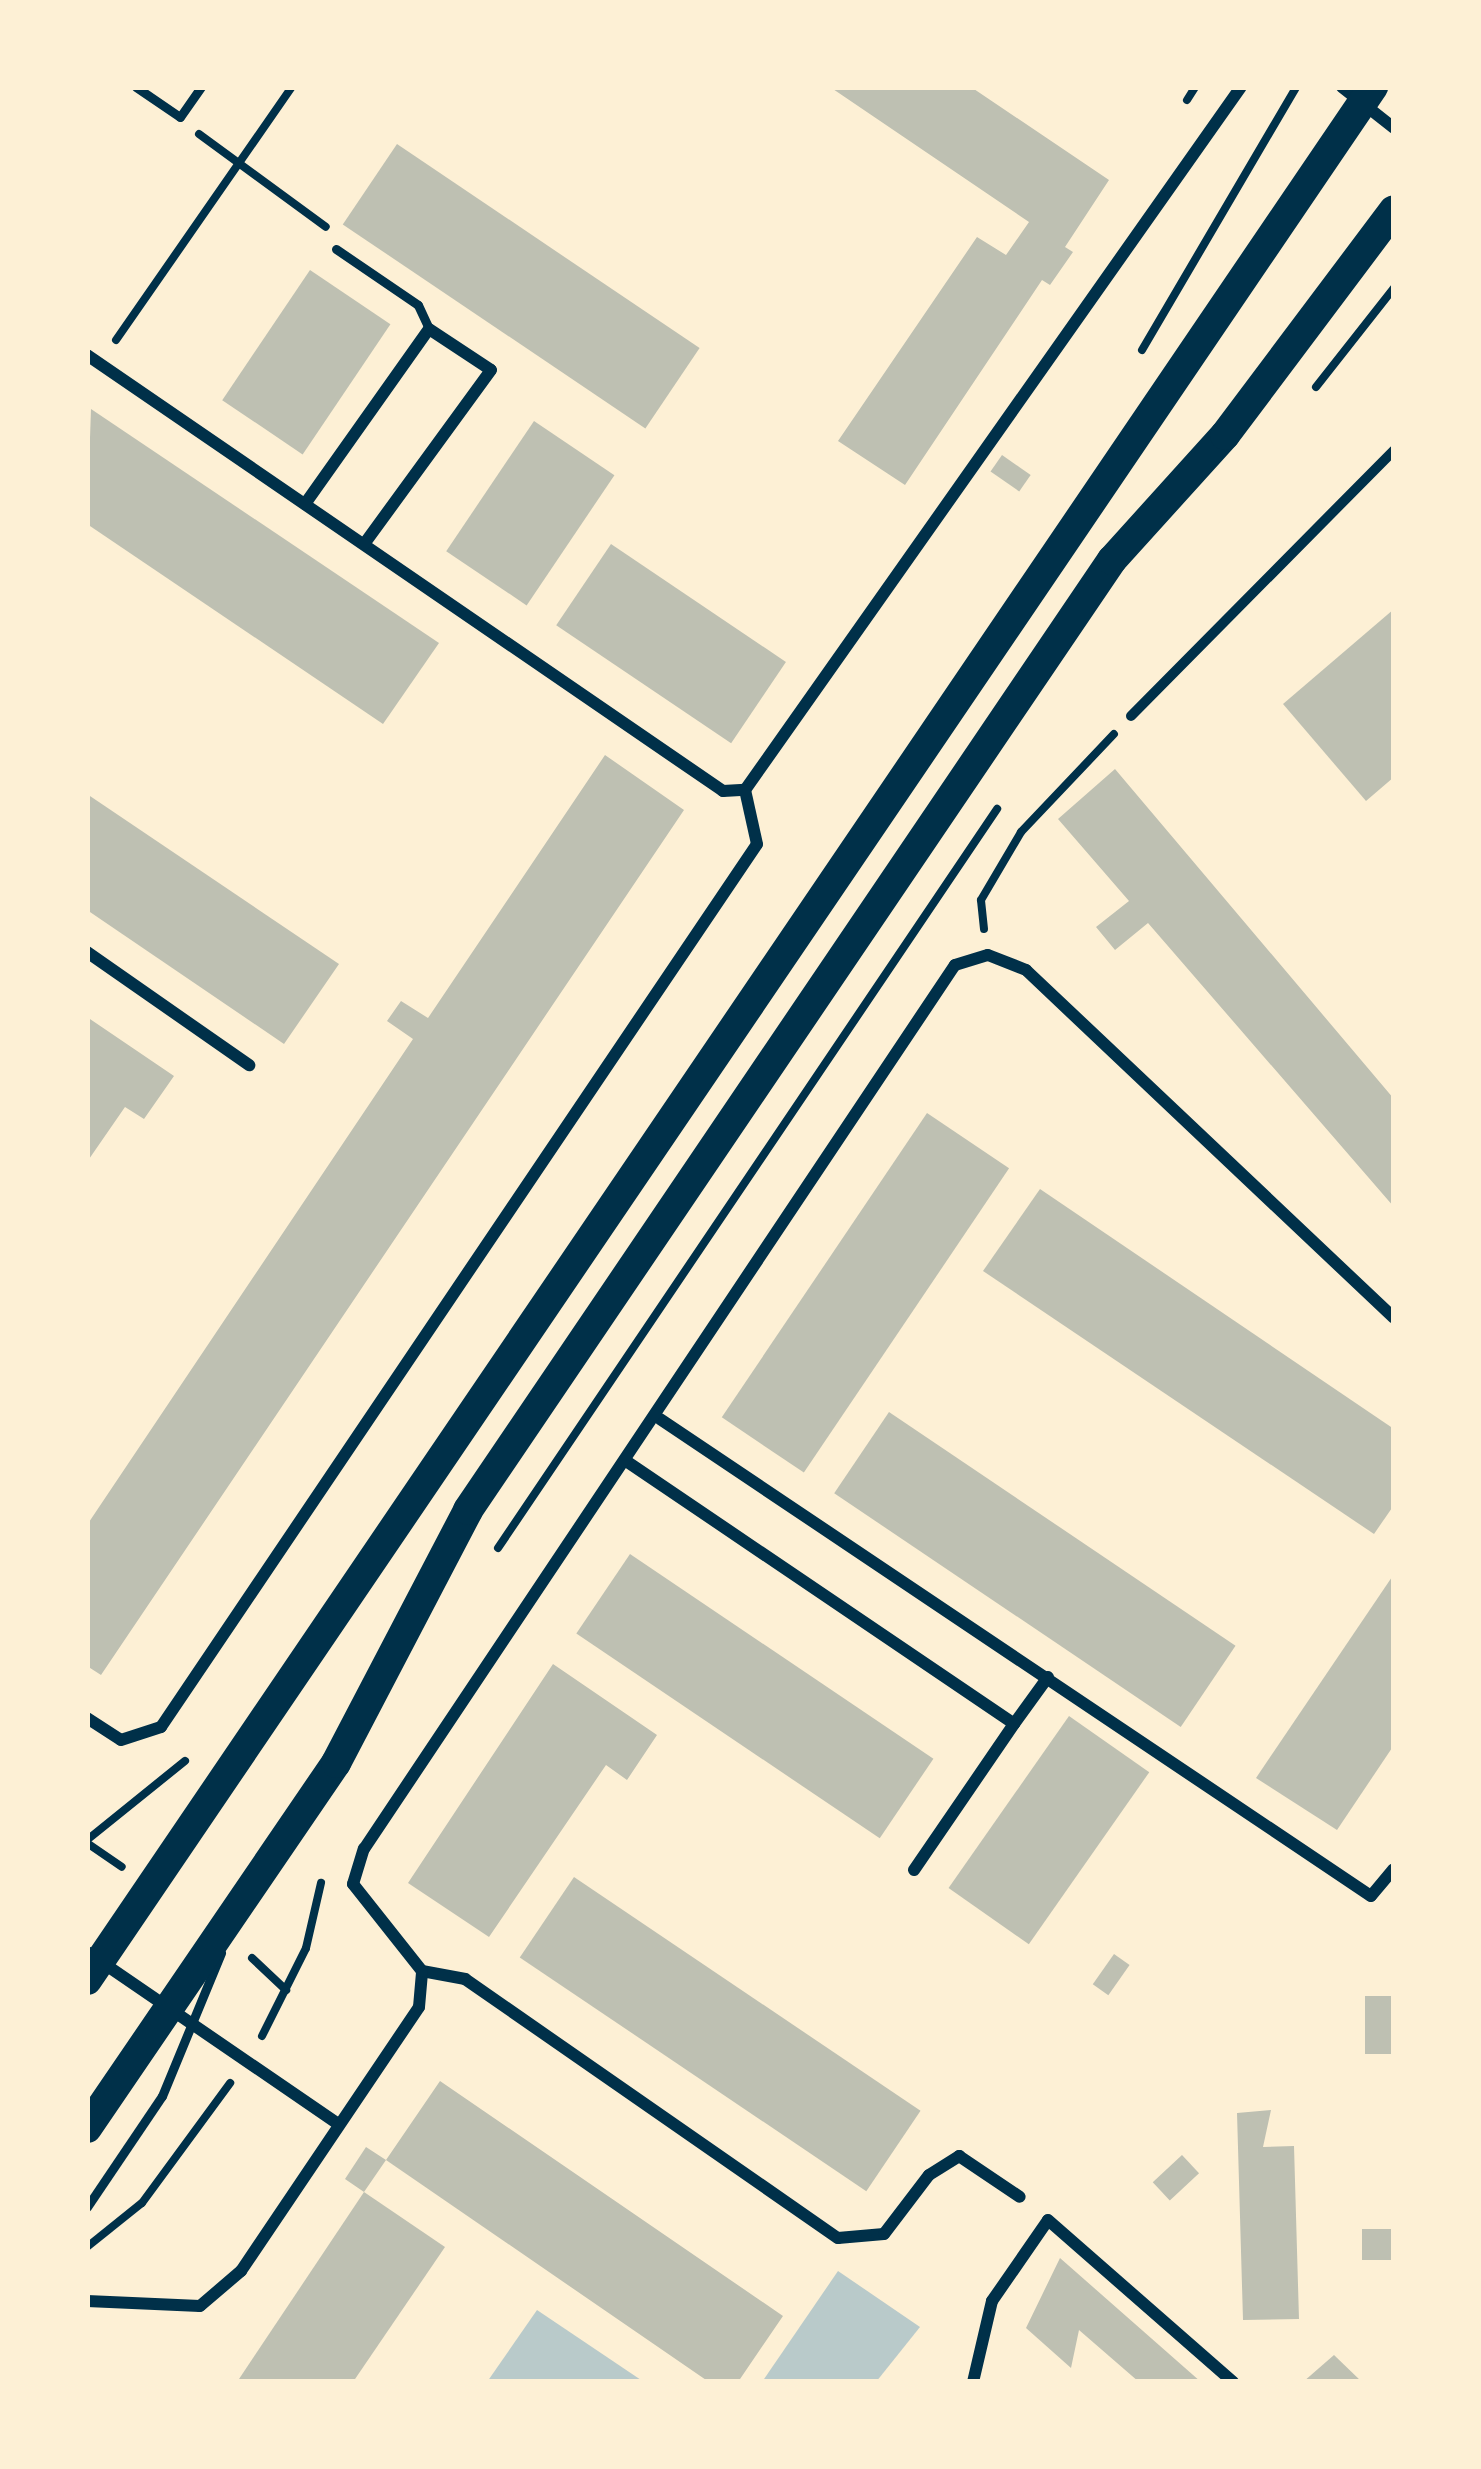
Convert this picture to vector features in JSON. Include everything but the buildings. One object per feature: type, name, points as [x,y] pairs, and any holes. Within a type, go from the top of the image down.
[{"type":"main road","points":[[91,1965],[1359,92]]},
{"type":"main road","points":[[87,2128],[186,2016],[227,1936],[495,1471],[1112,560],[1252,401],[1394,209]]},
{"type":"street","points":[[87,1718],[121,1740],[161,1727],[758,844],[745,790],[1240,87]]},
{"type":"street","points":[[1359,92],[1394,128]]},
{"type":"street","points":[[305,504],[429,329],[491,370],[364,544]]},
{"type":"street","points":[[87,355],[723,790],[745,790]]},
{"type":"street","points":[[1131,716],[1394,450]]},
{"type":"street","points":[[87,952],[249,1065]]},
{"type":"street","points":[[1020,2197],[959,2156],[928,2175],[884,2234],[838,2238],[465,1979],[422,1971],[353,1884],[364,1849],[660,1419],[935,988],[955,964],[988,955],[1026,970],[1394,1318]]},
{"type":"street","points":[[660,1419],[1371,1896],[1394,1870]]},
{"type":"street","points":[[629,1463],[1015,1724]]},
{"type":"street","points":[[914,1870],[1048,1677]]},
{"type":"street","points":[[91,1965],[186,2016],[338,2124]]},
{"type":"street","points":[[87,2301],[200,2306],[241,2271],[419,2007],[422,1971]]},
{"type":"street","points":[[973,2382],[992,2301],[1048,2220],[1233,2382]]},
{"type":"lane","points":[[136,87],[180,117],[201,87]]},
{"type":"lane","points":[[336,249],[418,305],[429,329]]},
{"type":"lane","points":[[87,2207],[186,2016]]},
{"type":"path","points":[[102,331],[117,341],[292,87]]},
{"type":"path","points":[[1186,100],[1196,87]]},
{"type":"path","points":[[180,117],[323,219],[336,249]]},
{"type":"path","points":[[1310,394],[1394,288]]},
{"type":"path","points":[[988,955],[981,900],[1021,832],[1131,716]]},
{"type":"path","points":[[493,1554],[1005,796]]},
{"type":"path","points":[[286,1990],[324,1872]]},
{"type":"path","points":[[87,2247],[142,2203],[196,2117]]},
{"type":"shaded area","points":[[838,2271],[920,2327],[876,2382],[762,2382]]},
{"type":"shaded area","points":[[537,2310],[644,2382],[487,2382]]}]
